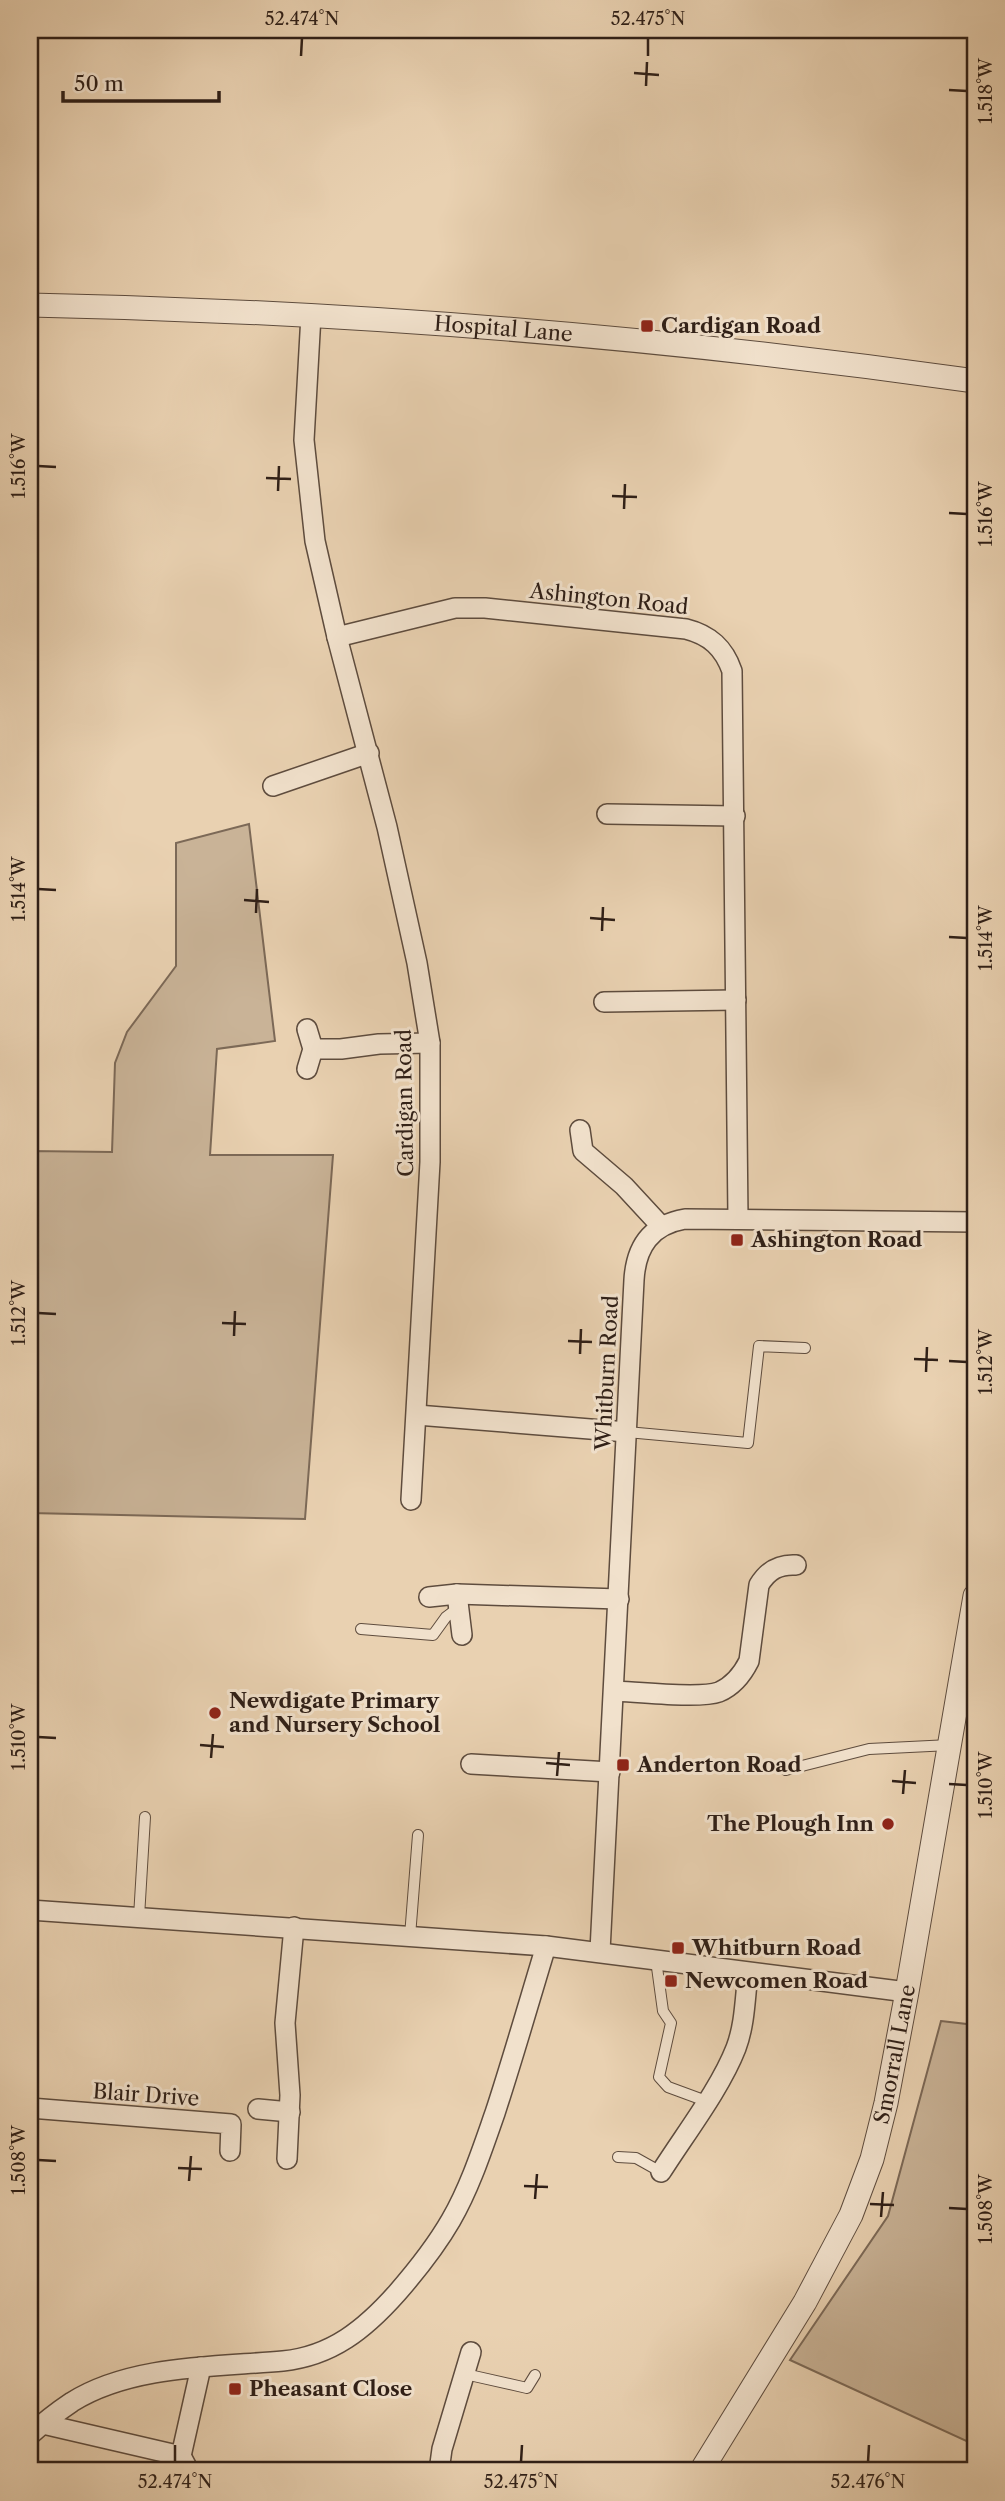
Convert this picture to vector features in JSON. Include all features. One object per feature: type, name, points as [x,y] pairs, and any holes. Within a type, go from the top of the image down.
[{"type":"street","name":"Hospital Lane","points":[[30,305],[311,315],[554,332],[837,361],[975,381]]},
{"type":"street","name":"Cardigan Road","points":[[311,315],[304,440],[315,541],[337,637],[369,753],[417,963],[430,1042],[430,1162],[411,1500]]},
{"type":"street","name":"Ashington Road","points":[[337,637],[454,608],[485,608],[698,632],[716,644],[728,659],[732,671],[735,816],[738,1219]]},
{"type":"street","points":[[273,786],[369,753]]},
{"type":"street","points":[[607,814],[735,816]]},
{"type":"street","points":[[604,1002],[736,1000]]},
{"type":"street","points":[[307,1029],[313,1049],[307,1069]]},
{"type":"street","points":[[313,1049],[430,1042]]},
{"type":"street","points":[[580,1130],[583,1151],[624,1186],[661,1226],[685,1219],[975,1222]]},
{"type":"street","name":"Whitburn Road","points":[[600,1951],[635,1266],[643,1246],[661,1226]]},
{"type":"street","points":[[417,1415],[627,1432]]},
{"type":"street","points":[[614,1691],[708,1694],[728,1687],[744,1671],[749,1661],[759,1584],[778,1567],[796,1566]]},
{"type":"street","name":"Smorrall Lane","points":[[704,2470],[805,2302],[852,2215],[872,2160],[907,1992],[975,1596]]},
{"type":"street","points":[[429,1597],[458,1601],[619,1600]]},
{"type":"street","points":[[458,1601],[462,1635]]},
{"type":"street","points":[[471,1764],[610,1772]]},
{"type":"street","points":[[30,1910],[600,1951],[748,1973],[907,1992]]},
{"type":"street","points":[[286,2159],[290,2112],[285,2023],[294,1927]]},
{"type":"street","points":[[36,2429],[73,2402],[96,2390],[149,2375],[201,2367],[285,2360],[323,2352],[366,2326],[434,2247],[467,2189],[504,2086],[546,1946]]},
{"type":"street","points":[[661,2172],[736,2047],[743,2024],[748,1973]]},
{"type":"street","name":"Blair Drive","points":[[30,2108],[232,2124],[230,2151]]},
{"type":"street","points":[[258,2109],[290,2112]]},
{"type":"street","points":[[439,2471],[442,2449],[471,2352]]},
{"type":"street","points":[[36,2429],[185,2463],[201,2367]]},
{"type":"lane","points":[[627,1432],[748,1443],[759,1346],[805,1348]]},
{"type":"lane","points":[[361,1629],[433,1635],[458,1601]]},
{"type":"lane","points":[[786,1770],[869,1749],[950,1745]]},
{"type":"lane","points":[[139,1917],[145,1817]]},
{"type":"lane","points":[[410,1936],[418,1835]]},
{"type":"lane","points":[[656,1960],[663,2011],[671,2023],[659,2077],[668,2087],[706,2101]]},
{"type":"lane","points":[[618,2157],[636,2158],[661,2172]]},
{"type":"lane","points":[[465,2374],[527,2388],[535,2375]]},
{"type":"shaded area","points":[[249,824],[275,1041],[217,1049],[210,1155],[333,1155],[305,1519],[30,1513],[30,1151],[112,1152],[115,1063],[127,1032],[176,966],[176,843]]},
{"type":"shaded area","points":[[941,2021],[975,2025],[975,2445],[790,2360],[888,2216]]},
{"type":"place","name":"Cardigan Road","points":[[647,326]]},
{"type":"place","name":"Ashington Road","points":[[737,1240]]},
{"type":"place","name":"Newdigate Primary and Nursery School","points":[[215,1713]]},
{"type":"place","name":"Anderton Road","points":[[623,1765]]},
{"type":"place","name":"The Plough Inn","points":[[888,1824]]},
{"type":"place","name":"Whitburn Road","points":[[678,1948]]},
{"type":"place","name":"Newcomen Road","points":[[671,1981]]},
{"type":"place","name":"Pheasant Close","points":[[235,2389]]}]
